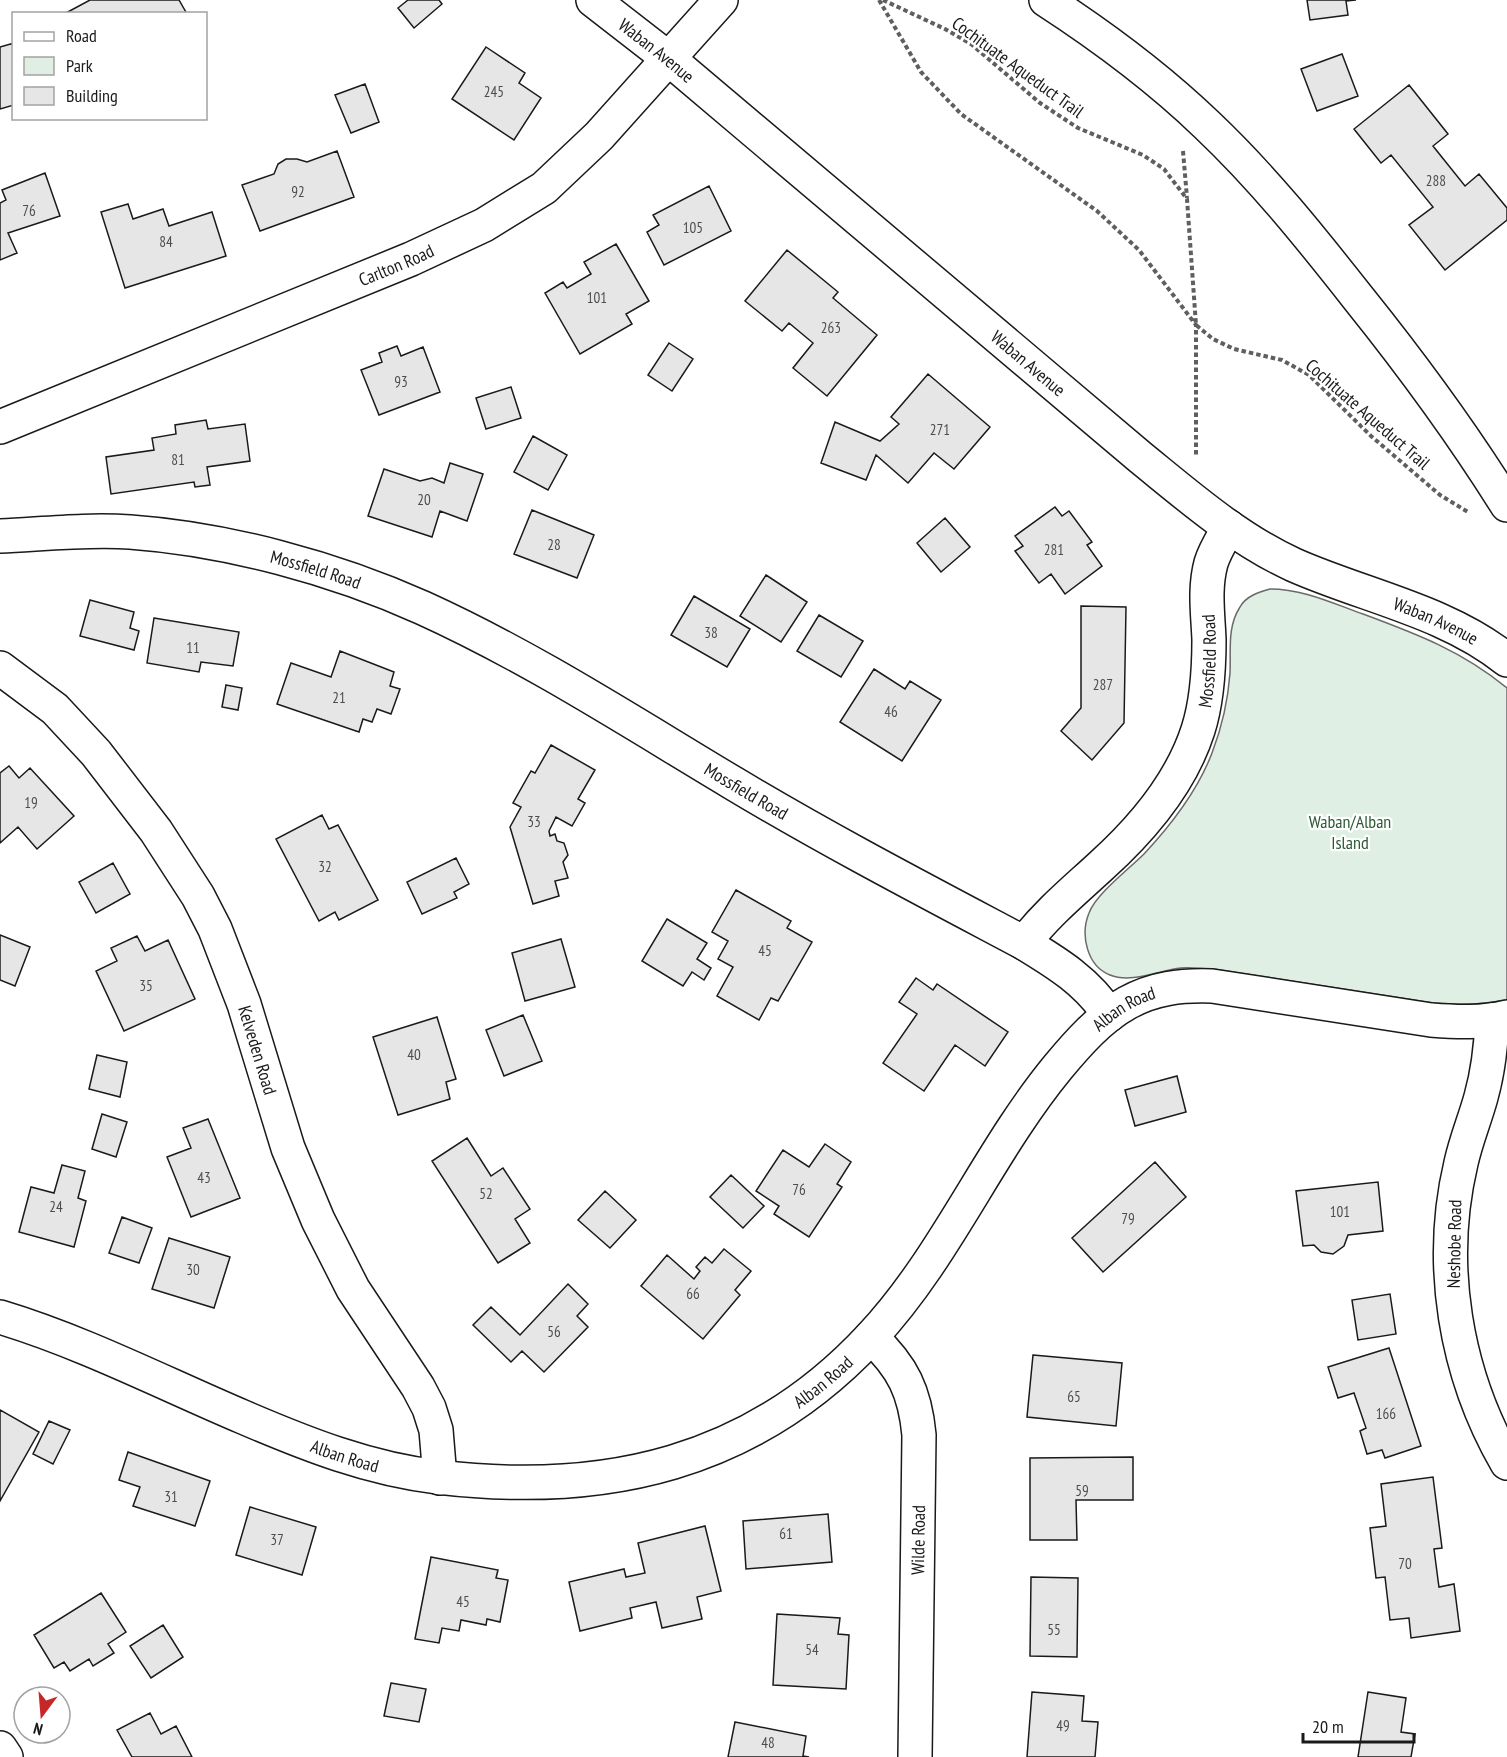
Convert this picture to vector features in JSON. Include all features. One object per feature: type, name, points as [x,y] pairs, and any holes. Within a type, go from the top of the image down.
[{"type":"street","name":"Waban Avenue","points":[[593,0],[669,59],[1140,457],[1229,527],[1293,564],[1407,607],[1473,637],[1507,660]]},
{"type":"street","name":"Carlton Road","points":[[0,427],[401,264],[484,225],[544,189],[573,163],[721,0]]},
{"type":"street","points":[[1046,0],[1111,45],[1179,100],[1208,126],[1265,185],[1381,326],[1468,445],[1507,505]]},
{"type":"street","name":"Mossfield Road","points":[[0,536],[93,531],[127,532],[203,541],[294,563],[378,589],[507,650],[792,818],[1024,943],[1054,907],[1129,838],[1171,787],[1187,759],[1205,700],[1208,671],[1208,583],[1211,563],[1229,527]]},
{"type":"street","points":[[1473,637],[1499,632],[1507,626]]},
{"type":"street","name":"Kelveden Road","points":[[0,668],[55,709],[96,753],[161,839],[198,896],[215,929],[244,1004],[276,1114],[318,1220],[353,1289],[418,1387],[429,1408],[436,1430],[440,1478]]},
{"type":"street","points":[[1024,943],[1079,980],[1098,998],[1109,1015]]},
{"type":"street","name":"Alban Road","points":[[0,1317],[66,1341],[292,1438],[329,1452],[401,1472],[440,1478],[554,1483],[602,1478],[667,1465],[731,1441],[761,1425],[820,1385],[871,1337],[922,1274],[988,1166],[1044,1085],[1090,1031],[1128,1002],[1160,989],[1184,985],[1212,986],[1431,1020],[1461,1022],[1499,1019]]},
{"type":"street","name":"Neshobe Road","points":[[1499,1019],[1481,1098],[1466,1144],[1455,1196],[1450,1271],[1460,1344],[1469,1376],[1493,1438],[1507,1463]]},
{"type":"street","name":"Wilde Road","points":[[871,1337],[890,1355],[902,1372],[911,1391],[917,1413],[919,1444],[915,1757]]},
{"type":"street","points":[[0,1748],[6,1757]]},
{"type":"path","name":"Cochituate Aqueduct Trail","points":[[881,0],[945,29],[970,44],[1040,103],[1078,128],[1143,155],[1164,170],[1187,199],[1196,325],[1213,339],[1234,349],[1282,360],[1309,375],[1371,436],[1440,495],[1469,512]]},
{"type":"path","points":[[881,0],[921,72],[961,114],[1097,211],[1139,249],[1196,325],[1197,503]]},
{"type":"green space","name":"Waban/Alban Island","points":[[1270,589],[1294,591],[1317,597],[1420,636],[1473,664],[1507,688],[1507,1000],[1470,1004],[1433,1003],[1213,969],[1181,968],[1127,978],[1102,971],[1091,957],[1085,931],[1089,913],[1098,898],[1144,854],[1164,831],[1199,780],[1212,753],[1224,714],[1228,694],[1233,623],[1243,603],[1249,597]]},
{"type":"building","points":[[90,0],[179,0],[186,12],[68,12]]},
{"type":"building","points":[[408,0],[439,0],[442,4],[414,28],[398,8]]},
{"type":"building","points":[[1307,0],[1356,0],[1346,1],[1348,15],[1310,20]]},
{"type":"building","points":[[12,44],[12,106],[0,109],[0,47]]},
{"type":"building","points":[[486,47],[525,73],[519,83],[541,98],[514,140],[452,99]]},
{"type":"building","points":[[1342,54],[1358,96],[1317,111],[1301,69]]},
{"type":"building","points":[[365,84],[379,122],[351,133],[335,95]]},
{"type":"building","points":[[1409,85],[1448,134],[1433,146],[1465,186],[1479,174],[1507,208],[1507,220],[1445,270],[1409,225],[1433,207],[1391,155],[1381,163],[1354,129]]},
{"type":"building","points":[[337,151],[354,197],[260,231],[242,185],[274,174],[278,164],[286,159],[307,162]]},
{"type":"building","points":[[45,173],[60,216],[8,233],[17,253],[0,260],[0,203],[6,200],[2,190]]},
{"type":"building","points":[[709,186],[731,231],[664,265],[647,232],[659,225],[653,215]]},
{"type":"building","points":[[128,204],[133,219],[163,209],[169,226],[212,212],[226,256],[125,288],[101,212]]},
{"type":"building","points":[[616,244],[649,301],[626,314],[632,324],[580,354],[545,293],[563,282],[567,288],[591,274],[584,262]]},
{"type":"building","points":[[787,250],[838,292],[833,298],[877,335],[827,396],[793,368],[813,343],[789,323],[782,331],[745,301]]},
{"type":"building","points":[[669,343],[693,359],[672,391],[648,375]]},
{"type":"building","points":[[397,346],[401,356],[423,347],[440,392],[379,415],[361,370],[382,362],[379,353]]},
{"type":"building","points":[[928,374],[990,427],[954,469],[934,453],[908,483],[876,455],[866,480],[821,463],[835,422],[880,441],[899,424],[891,417]]},
{"type":"building","points":[[511,387],[521,418],[486,429],[476,398]]},
{"type":"building","points":[[206,420],[208,429],[245,424],[250,461],[207,467],[210,485],[195,487],[194,482],[111,494],[106,457],[154,450],[152,438],[176,434],[175,425]]},
{"type":"building","points":[[533,436],[567,455],[548,490],[514,472]]},
{"type":"building","points":[[450,463],[483,474],[467,521],[440,511],[432,537],[368,516],[384,469],[420,481],[432,478],[444,483]]},
{"type":"building","points":[[1055,507],[1062,516],[1069,511],[1092,542],[1087,545],[1102,566],[1065,594],[1051,574],[1039,583],[1015,551],[1023,546],[1015,536]]},
{"type":"building","points":[[532,510],[594,535],[577,578],[514,554]]},
{"type":"building","points":[[945,518],[970,547],[941,572],[917,543]]},
{"type":"building","points":[[766,575],[807,602],[781,642],[740,616]]},
{"type":"building","points":[[694,596],[750,629],[727,667],[671,635]]},
{"type":"building","points":[[90,600],[134,612],[130,628],[139,631],[134,650],[80,636]]},
{"type":"building","points":[[1081,606],[1126,607],[1124,723],[1092,760],[1061,731],[1081,708]]},
{"type":"building","points":[[819,615],[863,641],[841,677],[797,651]]},
{"type":"building","points":[[154,618],[239,632],[233,666],[201,662],[199,672],[147,663]]},
{"type":"building","points":[[340,651],[394,672],[390,686],[400,689],[391,714],[377,709],[372,722],[363,719],[359,732],[277,704],[291,663],[331,677]]},
{"type":"building","points":[[874,669],[905,689],[910,681],[941,700],[902,761],[840,722]]},
{"type":"building","points":[[226,685],[242,688],[238,710],[222,707]]},
{"type":"building","points":[[551,745],[595,770],[578,799],[585,803],[572,826],[556,817],[549,831],[550,836],[555,834],[557,841],[564,843],[568,855],[563,862],[568,878],[555,881],[559,896],[533,904],[510,827],[521,807],[513,803],[531,771],[535,773]]},
{"type":"building","points":[[9,766],[19,778],[30,768],[74,816],[37,849],[18,827],[0,843],[0,773]]},
{"type":"building","points":[[322,815],[329,829],[338,825],[378,900],[339,920],[335,912],[319,921],[276,839]]},
{"type":"building","points":[[456,858],[469,884],[454,892],[457,898],[422,914],[407,882]]},
{"type":"building","points":[[113,863],[130,894],[96,913],[79,882]]},
{"type":"building","points":[[736,890],[791,921],[787,928],[812,942],[778,1001],[771,998],[759,1020],[717,996],[733,967],[718,959],[728,941],[712,932]]},
{"type":"building","points":[[667,919],[707,943],[697,959],[711,968],[704,980],[692,972],[683,986],[642,961]]},
{"type":"building","points":[[0,935],[30,947],[15,986],[0,980]]},
{"type":"building","points":[[137,936],[145,951],[168,940],[195,999],[124,1031],[96,971],[117,961],[111,948]]},
{"type":"building","points":[[561,939],[575,987],[525,1001],[512,953]]},
{"type":"building","points":[[916,978],[933,990],[937,984],[1008,1032],[985,1066],[955,1045],[924,1091],[883,1063],[917,1014],[899,1002]]},
{"type":"building","points":[[523,1015],[542,1061],[504,1076],[486,1030]]},
{"type":"building","points":[[437,1017],[456,1079],[446,1082],[450,1099],[398,1115],[373,1037]]},
{"type":"building","points":[[97,1055],[127,1062],[120,1097],[89,1089]]},
{"type":"building","points":[[1177,1076],[1186,1112],[1135,1126],[1125,1090]]},
{"type":"building","points":[[102,1114],[127,1122],[116,1157],[92,1149]]},
{"type":"building","points":[[208,1119],[240,1198],[191,1217],[167,1157],[191,1148],[183,1128]]},
{"type":"building","points":[[467,1138],[491,1176],[503,1168],[530,1209],[515,1219],[530,1243],[498,1263],[432,1161]]},
{"type":"building","points":[[825,1144],[851,1162],[837,1184],[842,1187],[809,1237],[774,1214],[779,1206],[756,1191],[783,1150],[809,1167]]},
{"type":"building","points":[[1155,1162],[1186,1197],[1103,1272],[1072,1238]]},
{"type":"building","points":[[62,1165],[85,1171],[78,1198],[86,1201],[74,1247],[19,1232],[31,1187],[54,1193]]},
{"type":"building","points":[[731,1175],[764,1206],[743,1228],[710,1197]]},
{"type":"building","points":[[1378,1182],[1383,1231],[1348,1235],[1344,1246],[1333,1254],[1321,1252],[1314,1245],[1303,1246],[1296,1191]]},
{"type":"building","points":[[605,1191],[636,1220],[610,1248],[578,1220]]},
{"type":"building","points":[[122,1217],[152,1228],[139,1263],[109,1253]]},
{"type":"building","points":[[169,1238],[230,1257],[214,1308],[152,1289]]},
{"type":"building","points":[[724,1249],[751,1271],[735,1290],[740,1295],[703,1339],[641,1286],[667,1255],[694,1279],[700,1271],[696,1267],[705,1257],[712,1263]]},
{"type":"building","points":[[568,1284],[588,1304],[577,1316],[588,1327],[544,1372],[522,1351],[511,1362],[473,1325],[491,1307],[520,1335]]},
{"type":"building","points":[[1390,1294],[1396,1334],[1358,1340],[1352,1300]]},
{"type":"building","points":[[1389,1348],[1421,1446],[1385,1458],[1382,1450],[1367,1454],[1360,1431],[1366,1428],[1354,1393],[1338,1398],[1328,1367]]},
{"type":"building","points":[[1033,1355],[1122,1363],[1116,1426],[1027,1417]]},
{"type":"building","points":[[0,1410],[39,1432],[0,1501]]},
{"type":"building","points":[[49,1421],[70,1430],[53,1464],[33,1454]]},
{"type":"building","points":[[128,1452],[210,1481],[195,1526],[133,1506],[140,1487],[119,1480]]},
{"type":"building","points":[[1133,1457],[1133,1500],[1076,1500],[1077,1540],[1030,1540],[1030,1458]]},
{"type":"building","points":[[1433,1477],[1442,1548],[1434,1549],[1439,1587],[1454,1584],[1460,1631],[1411,1638],[1409,1618],[1390,1620],[1385,1577],[1376,1578],[1370,1528],[1386,1526],[1381,1484]]},
{"type":"building","points":[[250,1507],[316,1527],[302,1575],[236,1555]]},
{"type":"building","points":[[828,1514],[832,1562],[746,1569],[743,1521]]},
{"type":"building","points":[[705,1526],[721,1591],[697,1597],[702,1619],[662,1628],[656,1602],[630,1608],[632,1618],[580,1631],[569,1582],[624,1569],[626,1577],[645,1573],[638,1543]]},
{"type":"building","points":[[431,1557],[498,1570],[496,1578],[508,1580],[500,1622],[487,1619],[486,1625],[461,1620],[459,1631],[442,1628],[439,1643],[415,1639]]},
{"type":"building","points":[[1031,1577],[1078,1578],[1077,1657],[1030,1656]]},
{"type":"building","points":[[101,1593],[126,1632],[108,1644],[114,1653],[93,1666],[89,1659],[70,1671],[64,1662],[54,1668],[34,1635]]},
{"type":"building","points":[[777,1614],[840,1618],[838,1634],[849,1635],[846,1689],[773,1685]]},
{"type":"building","points":[[163,1625],[183,1657],[151,1678],[130,1646]]},
{"type":"building","points":[[391,1683],[426,1689],[419,1722],[384,1716]]},
{"type":"building","points":[[1032,1692],[1084,1696],[1082,1721],[1098,1722],[1095,1757],[1027,1757]]},
{"type":"building","points":[[1368,1692],[1406,1698],[1401,1732],[1415,1734],[1411,1757],[1358,1757]]},
{"type":"building","points":[[150,1713],[161,1734],[176,1726],[192,1757],[132,1757],[117,1730]]},
{"type":"building","points":[[735,1722],[806,1736],[803,1756],[809,1757],[728,1757]]}]
